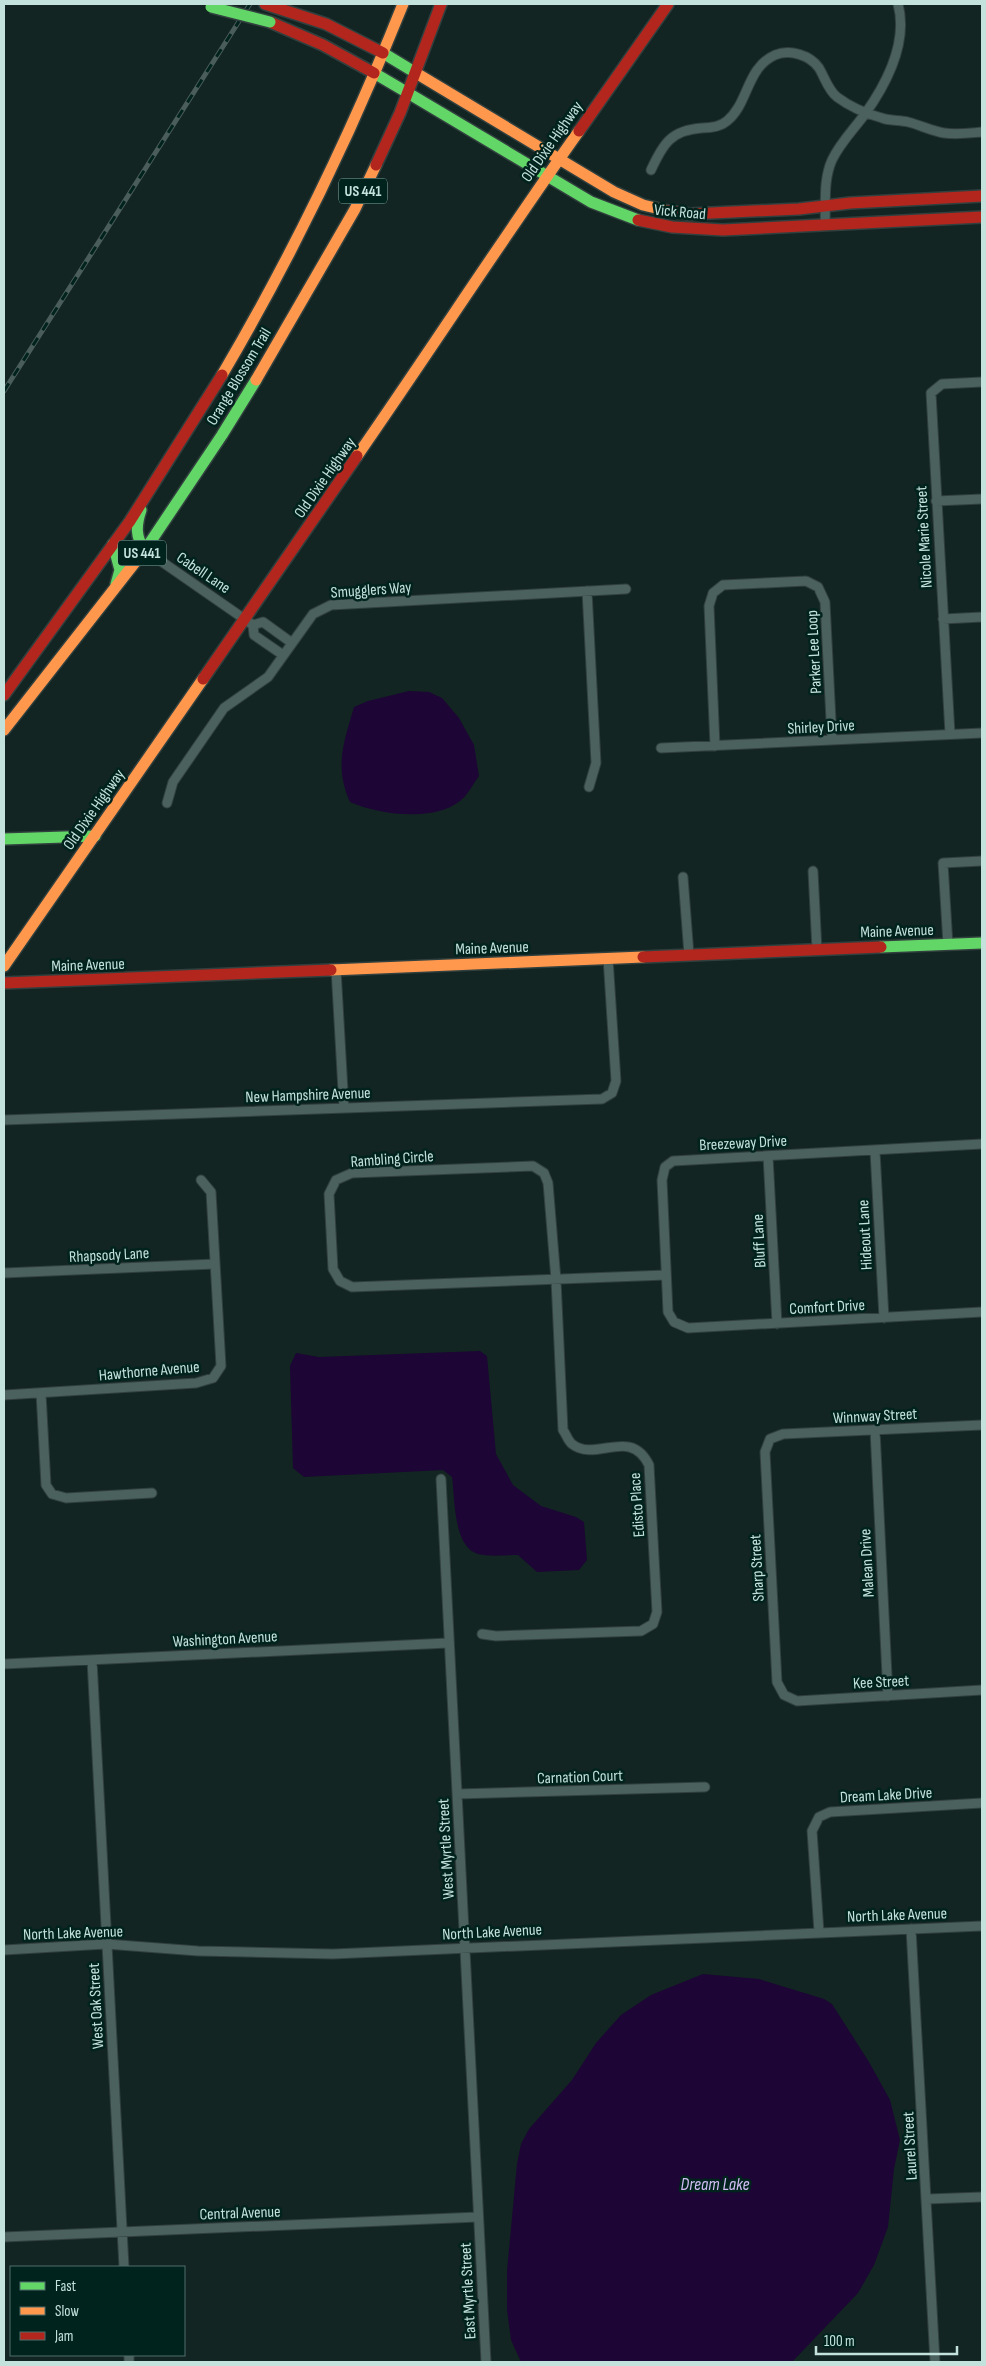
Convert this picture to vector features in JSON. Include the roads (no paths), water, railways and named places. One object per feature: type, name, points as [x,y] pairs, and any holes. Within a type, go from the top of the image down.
[{"type":"main road","name":"Vick Road","points":[[199,4],[270,22],[329,46],[606,210],[655,226],[698,230],[982,217]]},
{"type":"main road","name":"Vick Road","points":[[265,4],[343,30],[628,199],[676,213],[704,214],[982,196]]},
{"type":"main road","name":"Orange Blossom Trail","points":[[4,695],[144,500],[196,418],[272,284],[343,143],[403,4]]},
{"type":"main road","name":"Orange Blossom Trail","points":[[4,730],[114,592],[145,550],[222,435],[335,246],[378,160],[408,93],[442,4]]},
{"type":"main road","name":"Old Dixie Highway","points":[[4,966],[249,622],[434,345],[494,251],[668,4]]},
{"type":"main road","points":[[144,500],[136,533],[139,542],[145,550]]},
{"type":"main road","points":[[113,544],[120,570],[114,592]]},
{"type":"main road","points":[[4,839],[95,836]]},
{"type":"main road","name":"Maine Avenue","points":[[4,983],[982,943]]},
{"type":"street","points":[[825,224],[826,178],[832,160],[866,112],[891,68],[900,40],[898,4]]},
{"type":"street","points":[[651,170],[663,144],[679,132],[714,128],[727,122],[737,111],[752,78],[764,62],[776,55],[791,52],[805,56],[818,67],[837,97],[866,112],[883,119],[905,121],[943,133],[982,132]]},
{"type":"street","name":"Nicole Marie Street","points":[[950,734],[931,393],[942,384],[982,382]]},
{"type":"street","points":[[936,501],[982,499]]},
{"type":"street","name":"Cabell Lane","points":[[145,550],[249,622]]},
{"type":"street","name":"Parker Lee Loop","points":[[715,746],[709,606],[712,594],[723,585],[806,581],[818,587],[825,602],[832,740]]},
{"type":"street","name":"Smugglers Way","points":[[167,803],[173,782],[224,708],[268,677],[313,614],[331,605],[626,589]]},
{"type":"street","points":[[587,591],[596,763],[589,787]]},
{"type":"street","points":[[943,619],[982,617]]},
{"type":"street","points":[[283,655],[254,635],[249,622],[263,622],[292,643]]},
{"type":"street","points":[[265,643],[274,630]]},
{"type":"street","name":"Shirley Drive","points":[[661,748],[982,733]]},
{"type":"street","points":[[948,945],[943,863],[982,861]]},
{"type":"street","points":[[813,871],[817,950]]},
{"type":"street","points":[[683,877],[689,955]]},
{"type":"street","name":"New Hampshire Avenue","points":[[4,1120],[602,1099],[612,1093],[616,1081],[608,958]]},
{"type":"street","points":[[336,969],[344,1108]]},
{"type":"street","name":"Breezeway Drive","points":[[674,1322],[668,1312],[662,1180],[665,1167],[672,1161],[982,1144]]},
{"type":"street","name":"Hideout Lane","points":[[875,1151],[884,1318]]},
{"type":"street","name":"Bluff Lane","points":[[768,1156],[777,1324]]},
{"type":"street","name":"Rambling Circle","points":[[556,1280],[548,1183],[544,1173],[532,1166],[352,1173],[336,1180],[329,1194],[333,1269],[340,1281],[352,1287],[556,1280],[666,1274]]},
{"type":"street","name":"Hawthorne Avenue","points":[[4,1395],[196,1383],[214,1378],[221,1366],[211,1192],[201,1180]]},
{"type":"street","name":"Rhapsody Lane","points":[[4,1274],[215,1264]]},
{"type":"street","name":"Edisto Place","points":[[482,1634],[496,1636],[641,1631],[653,1624],[658,1612],[649,1465],[643,1453],[630,1446],[583,1449],[571,1444],[563,1430],[556,1280]]},
{"type":"street","name":"Comfort Drive","points":[[674,1322],[688,1328],[982,1312]]},
{"type":"street","points":[[41,1393],[46,1485],[52,1494],[66,1498],[152,1493]]},
{"type":"street","name":"Winnway Street","points":[[770,1439],[782,1434],[982,1425]]},
{"type":"street","name":"Malean Drive","points":[[875,1430],[888,1696]]},
{"type":"street","name":"Sharp Street","points":[[770,1439],[764,1452],[777,1682],[784,1695]]},
{"type":"street","name":"West Myrtle Street","points":[[441,1479],[478,2217]]},
{"type":"street","name":"Washington Avenue","points":[[4,1664],[448,1643]]},
{"type":"street","name":"West Oak Street","points":[[92,1660],[124,2266]]},
{"type":"street","name":"Kee Street","points":[[784,1695],[797,1701],[982,1690]]},
{"type":"street","name":"Carnation Court","points":[[457,1794],[705,1787]]},
{"type":"street","name":"Dream Lake Drive","points":[[819,1932],[812,1831],[820,1817],[830,1812],[982,1803]]},
{"type":"street","name":"North Lake Avenue","points":[[4,1950],[106,1944],[198,1951],[333,1954],[982,1926]]},
{"type":"street","name":"Laurel Street","points":[[911,1928],[935,2362]]},
{"type":"street","points":[[927,2199],[982,2197]]},
{"type":"street","name":"Central Avenue","points":[[4,2237],[478,2217]]},
{"type":"street","name":"East Myrtle Street","points":[[478,2217],[486,2362]]},
{"type":"water","points":[[409,691],[429,692],[442,698],[459,718],[474,745],[479,776],[463,799],[449,808],[436,812],[421,814],[391,813],[362,807],[350,802],[342,777],[342,754],[354,707],[368,701]]},
{"type":"water","points":[[480,1351],[487,1356],[496,1454],[513,1485],[541,1506],[576,1517],[584,1522],[587,1560],[579,1570],[537,1572],[518,1555],[482,1555],[470,1550],[464,1542],[457,1521],[452,1477],[443,1470],[304,1477],[293,1468],[290,1366],[296,1353],[319,1357]]},
{"type":"water","name":"Dream Lake","points":[[703,1974],[759,1979],[824,1999],[832,2004],[869,2062],[890,2100],[900,2140],[894,2169],[888,2227],[874,2265],[858,2293],[792,2362],[521,2362],[511,2340],[507,2310],[507,2271],[517,2164],[521,2144],[529,2129],[572,2080],[596,2043],[621,2015],[651,1995]]},
{"type":"railway","points":[[4,391],[250,4]]}]
